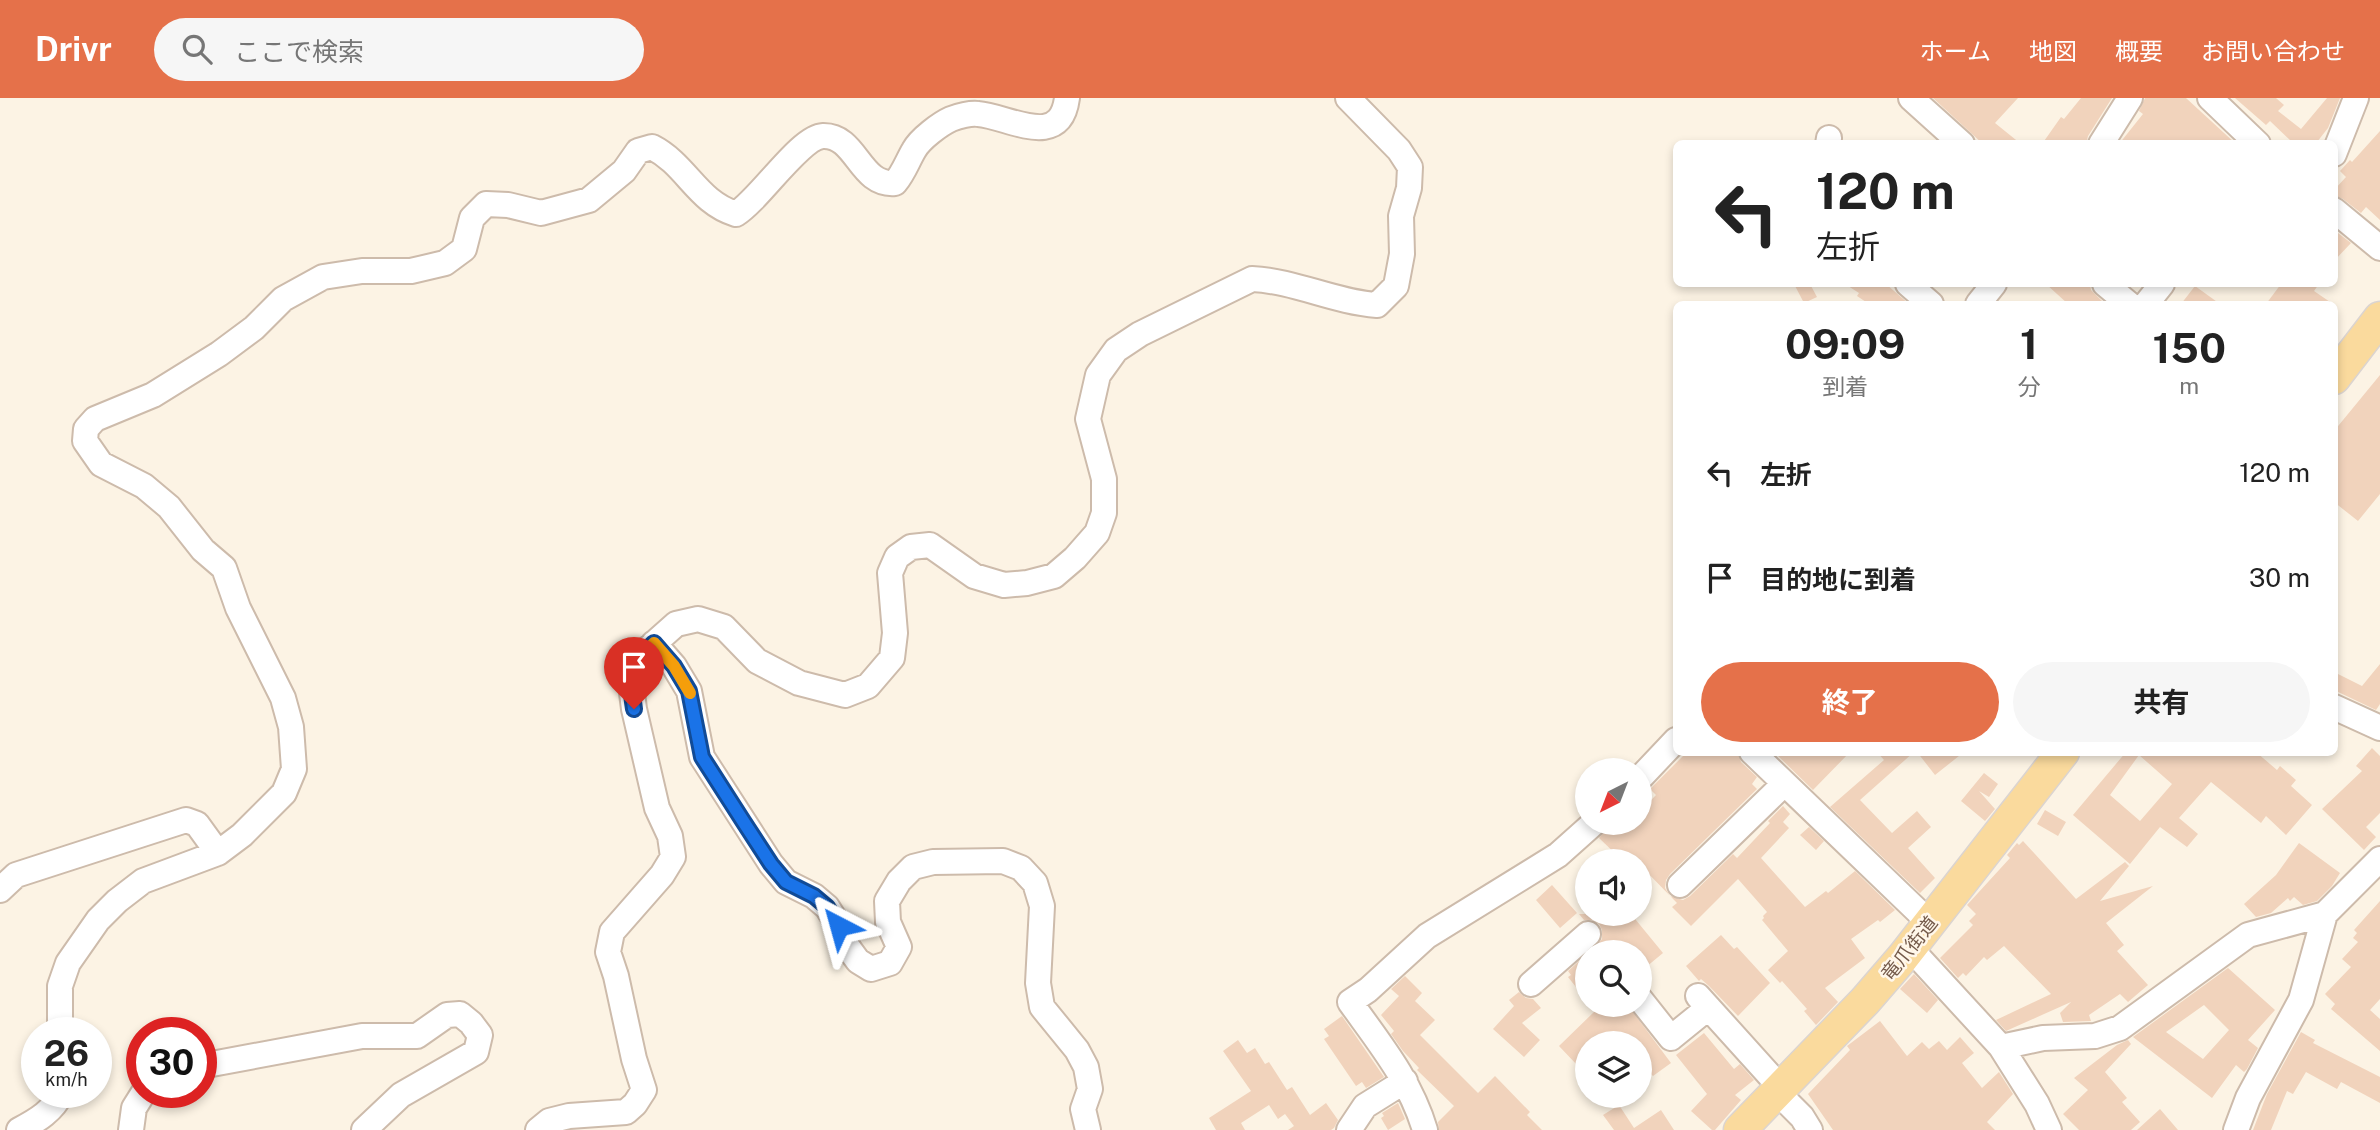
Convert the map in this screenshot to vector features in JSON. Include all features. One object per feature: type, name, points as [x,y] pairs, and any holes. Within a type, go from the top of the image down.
[{"type":"main road","points":[[2338,373],[2380,318]]},
{"type":"main road","name":"竜爪街道","points":[[1740,1130],[1865,1001],[1930,923],[2060,756]]},
{"type":"street","points":[[60,1017],[60,985],[68,963],[98,920],[143,881],[218,853],[242,835],[284,793],[294,769],[291,727],[283,698],[238,608],[224,568],[203,550],[169,507],[144,486],[101,464],[85,441],[86,429],[95,419],[153,395],[219,354],[254,328],[283,299],[323,277],[362,271],[411,271],[445,263],[464,249],[472,218],[486,204],[508,205],[541,213],[589,200],[624,171],[638,151],[652,147],[668,155],[702,194],[722,210],[736,214],[749,206],[799,149],[818,136],[831,136],[842,142],[872,176],[884,184],[895,183],[905,171],[915,148],[951,119],[976,113],[1040,129],[1061,116],[1068,98]]},
{"type":"street","points":[[538,1130],[549,1121],[569,1116],[626,1112],[644,1090],[608,952],[612,932],[662,875],[673,857],[670,836],[657,808],[640,741],[630,677],[640,656],[676,624],[698,619],[724,627],[757,662],[799,683],[845,695],[868,687],[892,658],[895,633],[890,573],[897,557],[911,547],[930,544],[974,576],[1004,584],[1027,583],[1054,576],[1097,533],[1104,513],[1104,479],[1088,419],[1098,375],[1116,350],[1139,334],[1252,279],[1272,280],[1354,303],[1377,305],[1395,286],[1402,254],[1401,216],[1409,188],[1410,167],[1399,150],[1348,98]]},
{"type":"street","points":[[1911,98],[1958,140]]},
{"type":"street","points":[[2104,140],[2130,98]]},
{"type":"street","points":[[2210,98],[2254,140]]},
{"type":"street","points":[[2338,144],[2356,98]]},
{"type":"street","points":[[2338,213],[2380,248]]},
{"type":"street","points":[[1911,287],[1928,301]]},
{"type":"street","points":[[1980,301],[1992,287]]},
{"type":"street","points":[[2109,287],[2125,301]]},
{"type":"street","points":[[2148,301],[2160,287]]},
{"type":"street","points":[[654,643],[674,666],[689,691],[702,757],[771,864],[786,882],[814,896],[827,907],[858,961],[871,969],[890,963],[895,955],[899,947],[888,922],[887,901],[899,881],[914,867],[933,862],[1003,861],[1021,868],[1035,883],[1042,906],[1038,983],[1042,1007],[1077,1050],[1086,1067],[1090,1089],[1083,1109],[1088,1130]]},
{"type":"street","points":[[2338,709],[2380,729]]},
{"type":"street","points":[[1652,765],[1673,743]]},
{"type":"street","points":[[1756,756],[1930,923]]},
{"type":"street","points":[[1680,885],[1784,784]]},
{"type":"street","points":[[0,890],[16,875],[186,820],[197,824],[218,853]]},
{"type":"street","points":[[1425,1130],[1418,1105],[1405,1081],[1350,1002],[1368,990],[1427,936],[1558,855],[1580,835]]},
{"type":"street","points":[[2236,1130],[2248,1098],[2301,1000],[2325,914],[2380,859]]},
{"type":"street","points":[[2001,1047],[2043,1038],[2095,1036],[2120,1028],[2248,935],[2325,914]]},
{"type":"street","points":[[1531,984],[1590,937]]},
{"type":"street","points":[[1910,948],[2001,1047],[2049,1130]]},
{"type":"street","points":[[1652,1014],[1671,1038],[1703,1002],[1802,1117],[1810,1130]]},
{"type":"street","points":[[217,1063],[362,1036],[417,1036],[447,1016],[460,1014],[471,1023],[480,1035],[476,1052],[401,1095],[364,1130]]},
{"type":"street","points":[[1349,1130],[1365,1106],[1405,1081]]},
{"type":"street","points":[[19,1130],[52,1108]]},
{"type":"street","points":[[131,1130],[134,1108]]},
{"type":"building","points":[[1933,98],[2018,98],[1995,123],[2016,140],[1979,140]]},
{"type":"building","points":[[2081,98],[2112,98],[2087,140],[2045,140],[2061,117],[2064,119]]},
{"type":"building","points":[[2145,98],[2186,98],[2232,140],[2122,140],[2143,114],[2139,111]]},
{"type":"building","points":[[2235,98],[2276,98],[2284,105],[2278,111],[2301,129],[2327,98],[2340,98],[2328,128],[2319,140],[2290,140],[2270,121],[2266,125]]},
{"type":"building","points":[[2380,131],[2380,220],[2366,207],[2361,213],[2338,197],[2338,186],[2346,177],[2340,171],[2350,160],[2352,162]]},
{"type":"building","points":[[2338,233],[2351,243],[2338,257]]},
{"type":"building","points":[[1796,287],[1812,287],[1817,297],[1803,301]]},
{"type":"building","points":[[1850,287],[1889,287],[1906,301],[1864,301],[1857,296],[1859,293]]},
{"type":"building","points":[[2049,287],[2090,287],[2102,301],[2065,301]]},
{"type":"building","points":[[2196,287],[2216,301],[2183,301]]},
{"type":"building","points":[[2279,287],[2317,287],[2314,291],[2329,301],[2268,301]]},
{"type":"building","points":[[2380,375],[2380,494],[2358,521],[2338,505],[2338,426]]},
{"type":"building","points":[[2380,664],[2380,704],[2376,710],[2338,692],[2338,674],[2362,686]]},
{"type":"building","points":[[2372,748],[2380,756],[2380,813],[2366,827],[2376,837],[2364,850],[2322,809],[2362,771],[2356,766]]},
{"type":"building","points":[[1683,756],[1739,756],[1741,762],[1757,777],[1752,784],[1757,789],[1666,880],[1665,888],[1670,895],[1652,877],[1652,849],[1610,849],[1599,838],[1601,835],[1652,835],[1652,799],[1656,795],[1652,787]]},
{"type":"building","points":[[1778,756],[1846,756],[1813,790]]},
{"type":"building","points":[[1880,756],[1910,756],[1860,800],[1892,833],[1917,811],[1931,827],[1908,848],[1935,878],[1920,893],[1830,807],[1884,760]]},
{"type":"building","points":[[1920,756],[1959,756],[1935,775]]},
{"type":"building","points":[[2123,756],[2138,756],[2110,795],[2140,821],[2172,784],[2140,756],[2261,756],[2277,770],[2280,766],[2296,780],[2291,786],[2312,805],[2286,835],[2266,816],[2261,823],[2211,782],[2179,818],[2198,834],[2187,847],[2160,827],[2130,864],[2073,815]]},
{"type":"building","points":[[1984,773],[1998,784],[1989,797],[1979,791],[1995,809],[1985,821],[1961,801]]},
{"type":"building","points":[[1783,806],[1790,814],[1783,822],[1789,828],[1761,858],[1805,907],[1855,871],[1895,910],[1851,939],[1865,958],[1825,988],[1838,1002],[1816,1025],[1804,1011],[1807,1009],[1782,981],[1780,983],[1768,970],[1788,951],[1762,920],[1767,912],[1738,879],[1691,926],[1672,907],[1677,903],[1670,896],[1683,900],[1690,896],[1733,854],[1737,858]]},
{"type":"building","points":[[2045,810],[2066,822],[2058,836],[2037,824]]},
{"type":"building","points":[[1809,827],[1824,841],[1816,850],[1800,835]]},
{"type":"building","points":[[2023,841],[2076,899],[2125,862],[2129,866],[2100,901],[2153,886],[2106,923],[2124,945],[2117,951],[2148,985],[2128,1002],[2120,994],[2089,1015],[2091,1021],[2063,1022],[2060,1013],[2071,1002],[2006,1031],[1996,1020],[2051,994],[2004,946],[1987,960],[1984,957],[1966,976],[1963,973],[1958,978],[1940,958],[1973,925],[1969,921],[1976,914],[1967,905],[2010,858],[2007,855],[2017,843],[2019,845]]},
{"type":"building","points":[[2299,843],[2340,873],[2317,901],[2303,905],[2294,897],[2290,901],[2288,898],[2271,913],[2256,917],[2244,904],[2276,875]]},
{"type":"building","points":[[1552,885],[1575,911],[1575,915],[1560,928],[1536,900]]},
{"type":"building","points":[[2380,901],[2380,999],[2370,1010],[2380,1019],[2380,1051],[2331,1009],[2335,1004],[2325,994],[2351,967],[2342,959],[2358,942],[2353,938],[2357,933],[2354,930]]},
{"type":"building","points":[[1600,926],[1641,926],[1663,953],[1652,962],[1652,940],[1601,940]]},
{"type":"building","points":[[1721,935],[1734,949],[1737,947],[1770,983],[1738,1016],[1686,966]]},
{"type":"building","points":[[1575,965],[1575,986],[1568,977],[1571,975],[1568,971]]},
{"type":"building","points":[[2228,968],[2275,1010],[2248,1040],[2258,1048],[2247,1069],[2244,1072],[2236,1065],[2212,1098],[2133,1037]],"holes":[[[2204,1005],[2229,1030],[2203,1059],[2166,1032]]]},
{"type":"building","points":[[1914,974],[1938,1000],[1927,1013],[1900,989]]},
{"type":"building","points":[[1405,976],[1422,993],[1415,1001],[1435,1020],[1420,1035],[1478,1093],[1495,1076],[1530,1112],[1527,1115],[1542,1130],[1439,1130],[1438,1122],[1454,1106],[1417,1070],[1419,1068],[1403,1051],[1391,1034],[1394,1031],[1381,1015],[1399,996],[1391,989]]},
{"type":"building","points":[[1519,992],[1526,998],[1533,999],[1541,1008],[1522,1023],[1540,1040],[1524,1057],[1493,1029],[1514,1006],[1509,1000]]},
{"type":"building","points":[[1342,1016],[1384,1077],[1366,1088],[1362,1082],[1356,1086],[1324,1039],[1329,1036],[1324,1029]]},
{"type":"building","points":[[1589,1017],[1637,1017],[1647,1031],[1575,1031],[1575,1063],[1559,1046]]},
{"type":"building","points":[[1880,1021],[1907,1056],[1922,1042],[1929,1049],[1939,1041],[1947,1050],[1960,1037],[1974,1053],[1962,1063],[1982,1088],[1999,1072],[2013,1094],[1987,1122],[1995,1130],[1833,1130],[1808,1094],[1850,1050],[1847,1046]]},
{"type":"building","points":[[2301,1032],[2315,1040],[2313,1043],[2380,1077],[2380,1103],[2341,1082],[2337,1089],[2306,1072],[2293,1094],[2287,1091],[2271,1130],[2253,1130],[2267,1094]]},
{"type":"building","points":[[1704,1033],[1734,1069],[1740,1064],[1754,1080],[1735,1095],[1741,1100],[1715,1130],[1691,1111],[1707,1094],[1676,1055]]},
{"type":"building","points":[[1652,1038],[1671,1063],[1652,1075]]},
{"type":"building","points":[[1238,1040],[1247,1053],[1255,1048],[1265,1064],[1269,1062],[1287,1090],[1292,1087],[1310,1115],[1326,1103],[1338,1120],[1334,1128],[1288,1130],[1294,1126],[1285,1114],[1278,1119],[1269,1105],[1241,1123],[1245,1130],[1216,1130],[1209,1118],[1251,1091],[1223,1051]]},
{"type":"building","points":[[2128,1040],[2131,1044],[2105,1072],[2127,1098],[2122,1102],[2140,1122],[2131,1130],[2079,1130],[2063,1114],[2088,1090],[2074,1078],[2117,1045]]},
{"type":"building","points":[[1398,1103],[1405,1119],[1388,1130],[1381,1118],[1384,1116],[1382,1113]]},
{"type":"building","points":[[1614,1108],[1621,1108],[1634,1128],[1661,1110],[1674,1130],[1614,1130],[1603,1115]]},
{"type":"building","points":[[2160,1109],[2178,1130],[2137,1130]]},
{"type":"slow traffic","points":[[639,659],[654,643],[674,666],[690,693]]},
{"type":"route","points":[[634,709],[630,677],[640,656],[654,643],[674,666],[689,691],[702,757],[771,864],[786,882],[814,896],[827,907],[839,926]]}]
